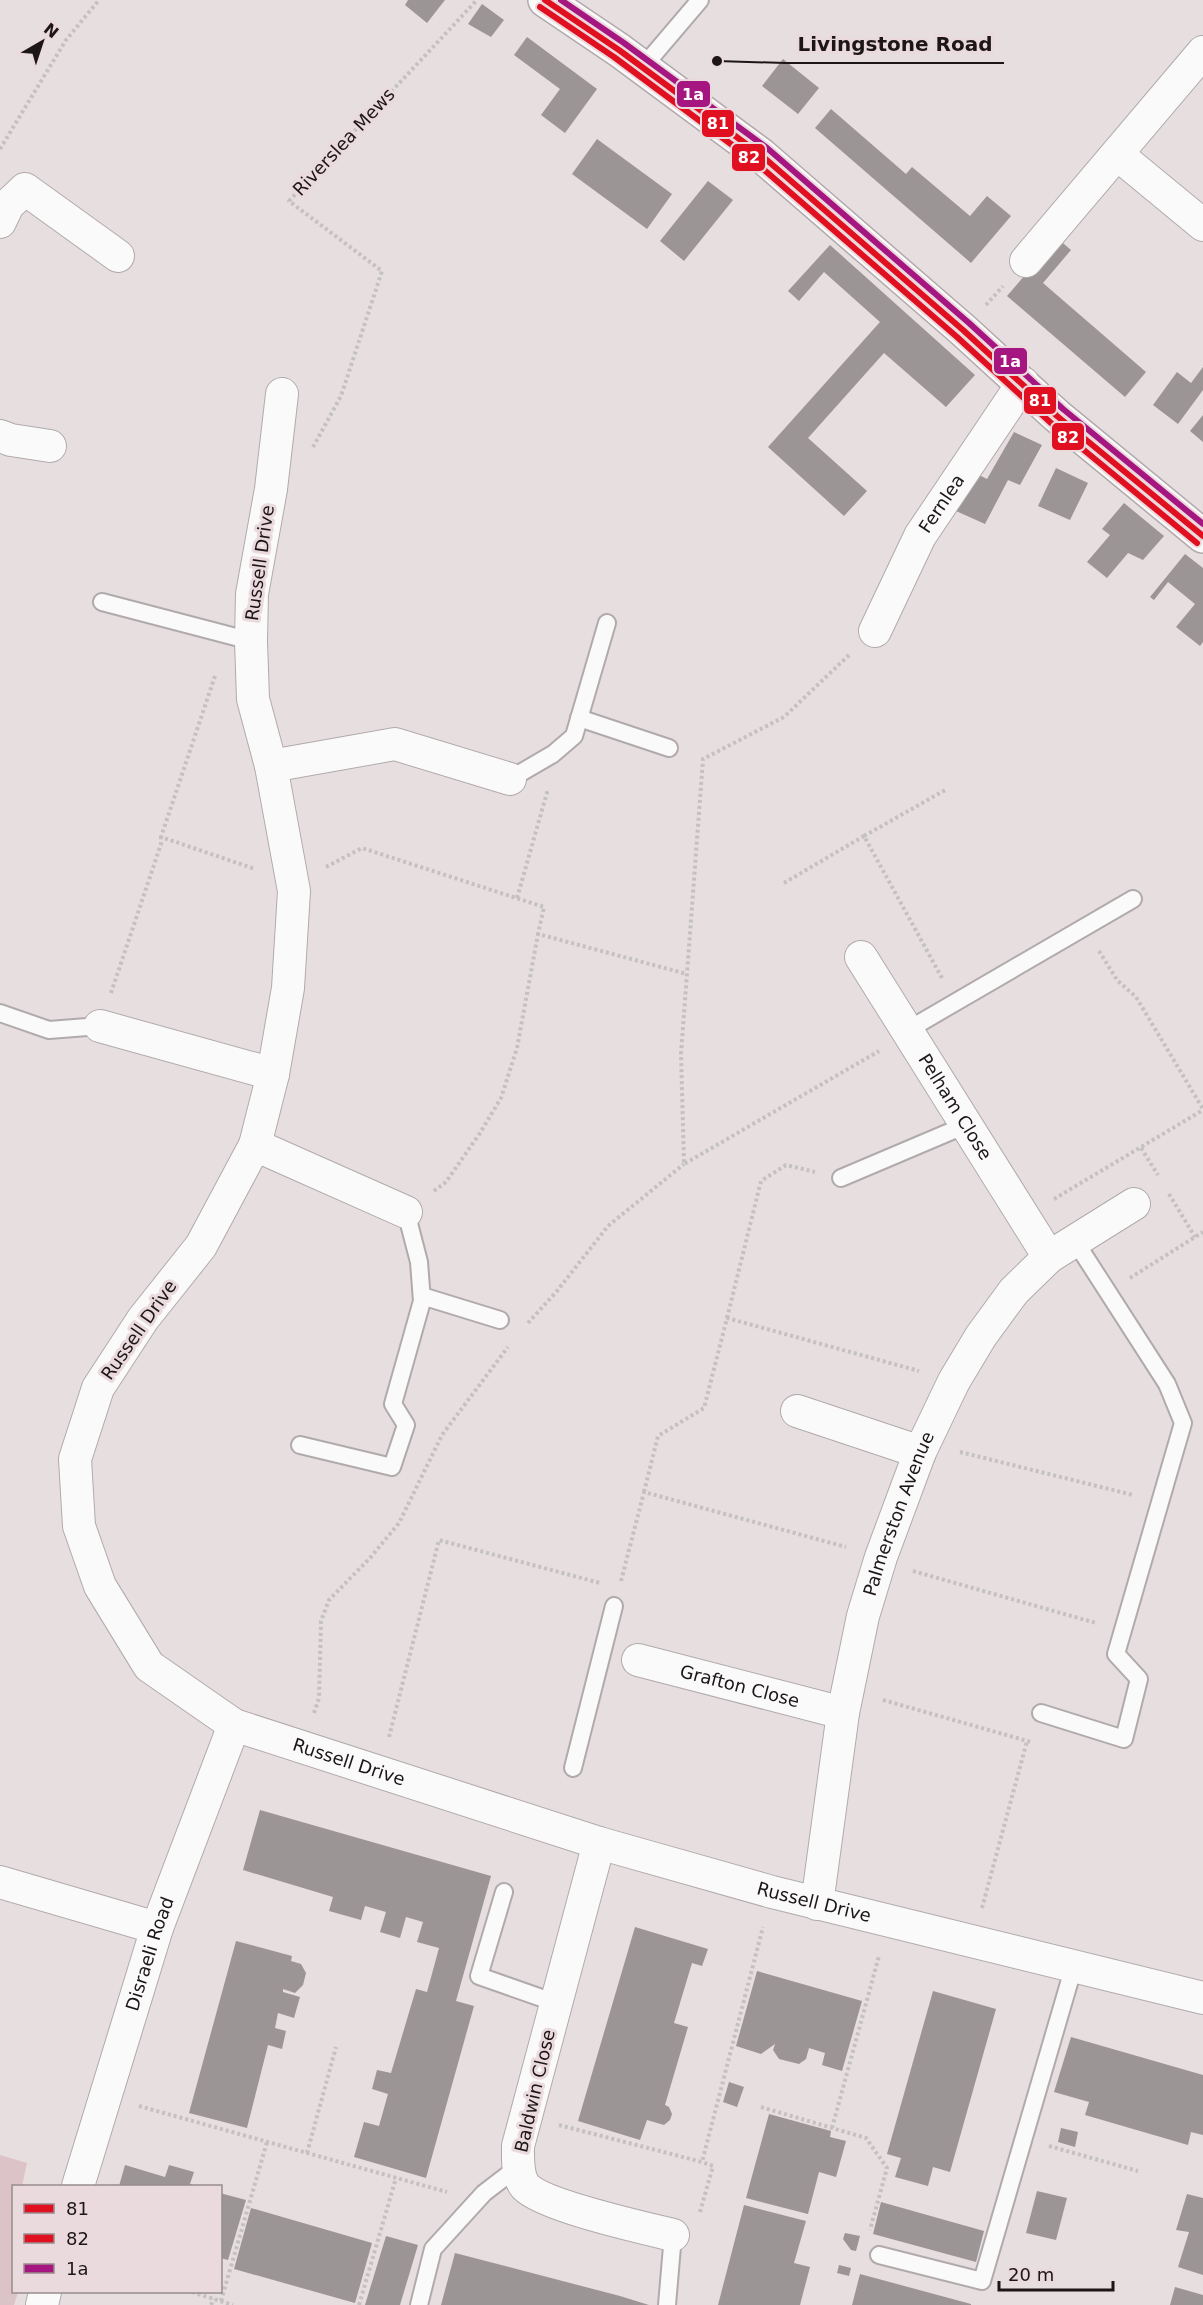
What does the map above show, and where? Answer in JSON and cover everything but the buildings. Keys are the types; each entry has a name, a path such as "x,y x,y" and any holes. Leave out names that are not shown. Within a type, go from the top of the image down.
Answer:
{"street":[{"path":"545,0 643,67 761,155 963,330 1057,416 1203,536"},
{"path":"1026,261 1203,52"},
{"path":"1117,154 1203,225"},
{"path":"0,222 8,205 25,189 118,256"},
{"name":"Fernlea","path":"874,631 920,536 1023,383"},
{"name":"Russell Drive","path":"282,394 271,489 252,594 239,638 271,766 292,883 288,988 273,1074 255,1145 201,1246 143,1319 98,1388 75,1459 79,1526 100,1586 149,1666 234,1725 598,1843 817,1904 1203,1998"},
{"path":"0,436 50,446"},
{"path":"271,766 395,744 510,780"},
{"name":"Pelham Close","path":"861,957 1024,1218 1062,1249"},
{"path":"99,1026 273,1074"},
{"path":"255,1145 406,1212"},
{"name":"Palmerston Avenue","path":"817,1904 845,1702 863,1616 880,1559 922,1447 954,1381 996,1312 1014,1291 1062,1249 1134,1204"},
{"path":"797,1411 922,1447"},
{"name":"Grafton Close","path":"621,1655 845,1702"},
{"name":"Disraeli Road","path":"79,2185 157,1928 234,1725"},
{"name":"Baldwin Close","path":"598,1843 518,2146 518,2167 525,2186 549,2202 673,2235"},
{"path":"0,1882 157,1928"}],"lane":[{"path":"643,67 700,0"},
{"path":"102,602 239,638"},
{"path":"510,780 560,748 574,736 607,623"},
{"path":"579,718 669,748"},
{"path":"907,1033 955,1002 1132,899"},
{"path":"0,1013 49,1030 99,1026"},
{"path":"842,1178 966,1125"},
{"path":"300,1445 392,1467 406,1425 393,1404 422,1296 419,1262 406,1212"},
{"path":"1041,1713 1124,1739 1139,1678 1116,1654 1183,1423 1167,1384 1108,1292 1062,1249"},
{"path":"422,1296 500,1320"},
{"path":"573,1768 621,1655 614,1606"},
{"path":"504,1892 479,1976 556,2003"},
{"path":"879,2255 982,2280 1074,1966"},
{"path":"419,2305 433,2249 484,2193 518,2167"},
{"path":"667,2305 673,2235"}],"path":[{"path":"0,149 66,40 99,0"},
{"name":"Riverslea Mews","path":"311,451 340,396 382,270 289,201 477,0"},
{"path":"963,330 1026,261"},
{"path":"684,1164 681,1054 703,759 784,717 874,631"},
{"path":"99,1026 161,844 161,837 239,638"},
{"path":"517,898 560,748"},
{"path":"784,883 947,789"},
{"path":"864,836 955,1002"},
{"path":"161,837 292,883 362,848 544,907 517,1048 501,1098 447,1182 406,1212"},
{"path":"1024,1218 1203,1109 1136,997 1117,980 1084,928"},
{"path":"538,933 687,974"},
{"path":"523,1329 557,1291 608,1226 684,1164 907,1033"},
{"path":"614,1606 658,1436 704,1408 761,1181 786,1165 842,1178"},
{"path":"1108,1292 1203,1233"},
{"path":"727,1318 954,1381"},
{"path":"304,1749 319,1698 321,1621 329,1600 370,1558 399,1523 442,1435 510,1345"},
{"path":"922,1447 1160,1502"},
{"path":"644,1492 1123,1630"},
{"path":"380,1773 440,1540 620,1588"},
{"path":"845,1702 1032,1742 1041,1713"},
{"path":"973,1942 1027,1741"},
{"path":"526,2116 702,2162 772,1892"},
{"path":"832,2128 889,1921"},
{"path":"307,2153 336,2047"},
{"path":"105,2096 476,2201"},
{"path":"761,2107 866,2138 887,2168 869,2231 870,2240 879,2255"},
{"path":"1023,2139 1138,2171"},
{"path":"221,2301 267,2142"},
{"path":"359,2305 396,2178"},
{"path":"196,2293 233,2305"},
{"path":"211,2305 214,2298"}],"shaded area":[{"path":"0,2155 27,2163 22,2185 12,2185 12,2293 18,2293 14,2305 0,2305"}],"transit line":[{"name":"81","path":"545,0 619,50 761,155 963,330 1057,416 1203,536"},
{"name":"1a","path":"561,0 624,43 767,148 969,323 1063,409 1203,524"},
{"name":"82","path":"540,7 614,57 755,162 957,337 1051,423 1197,543"}],"place":[{"name":"Livingstone Road","path":"717,61"}]}
